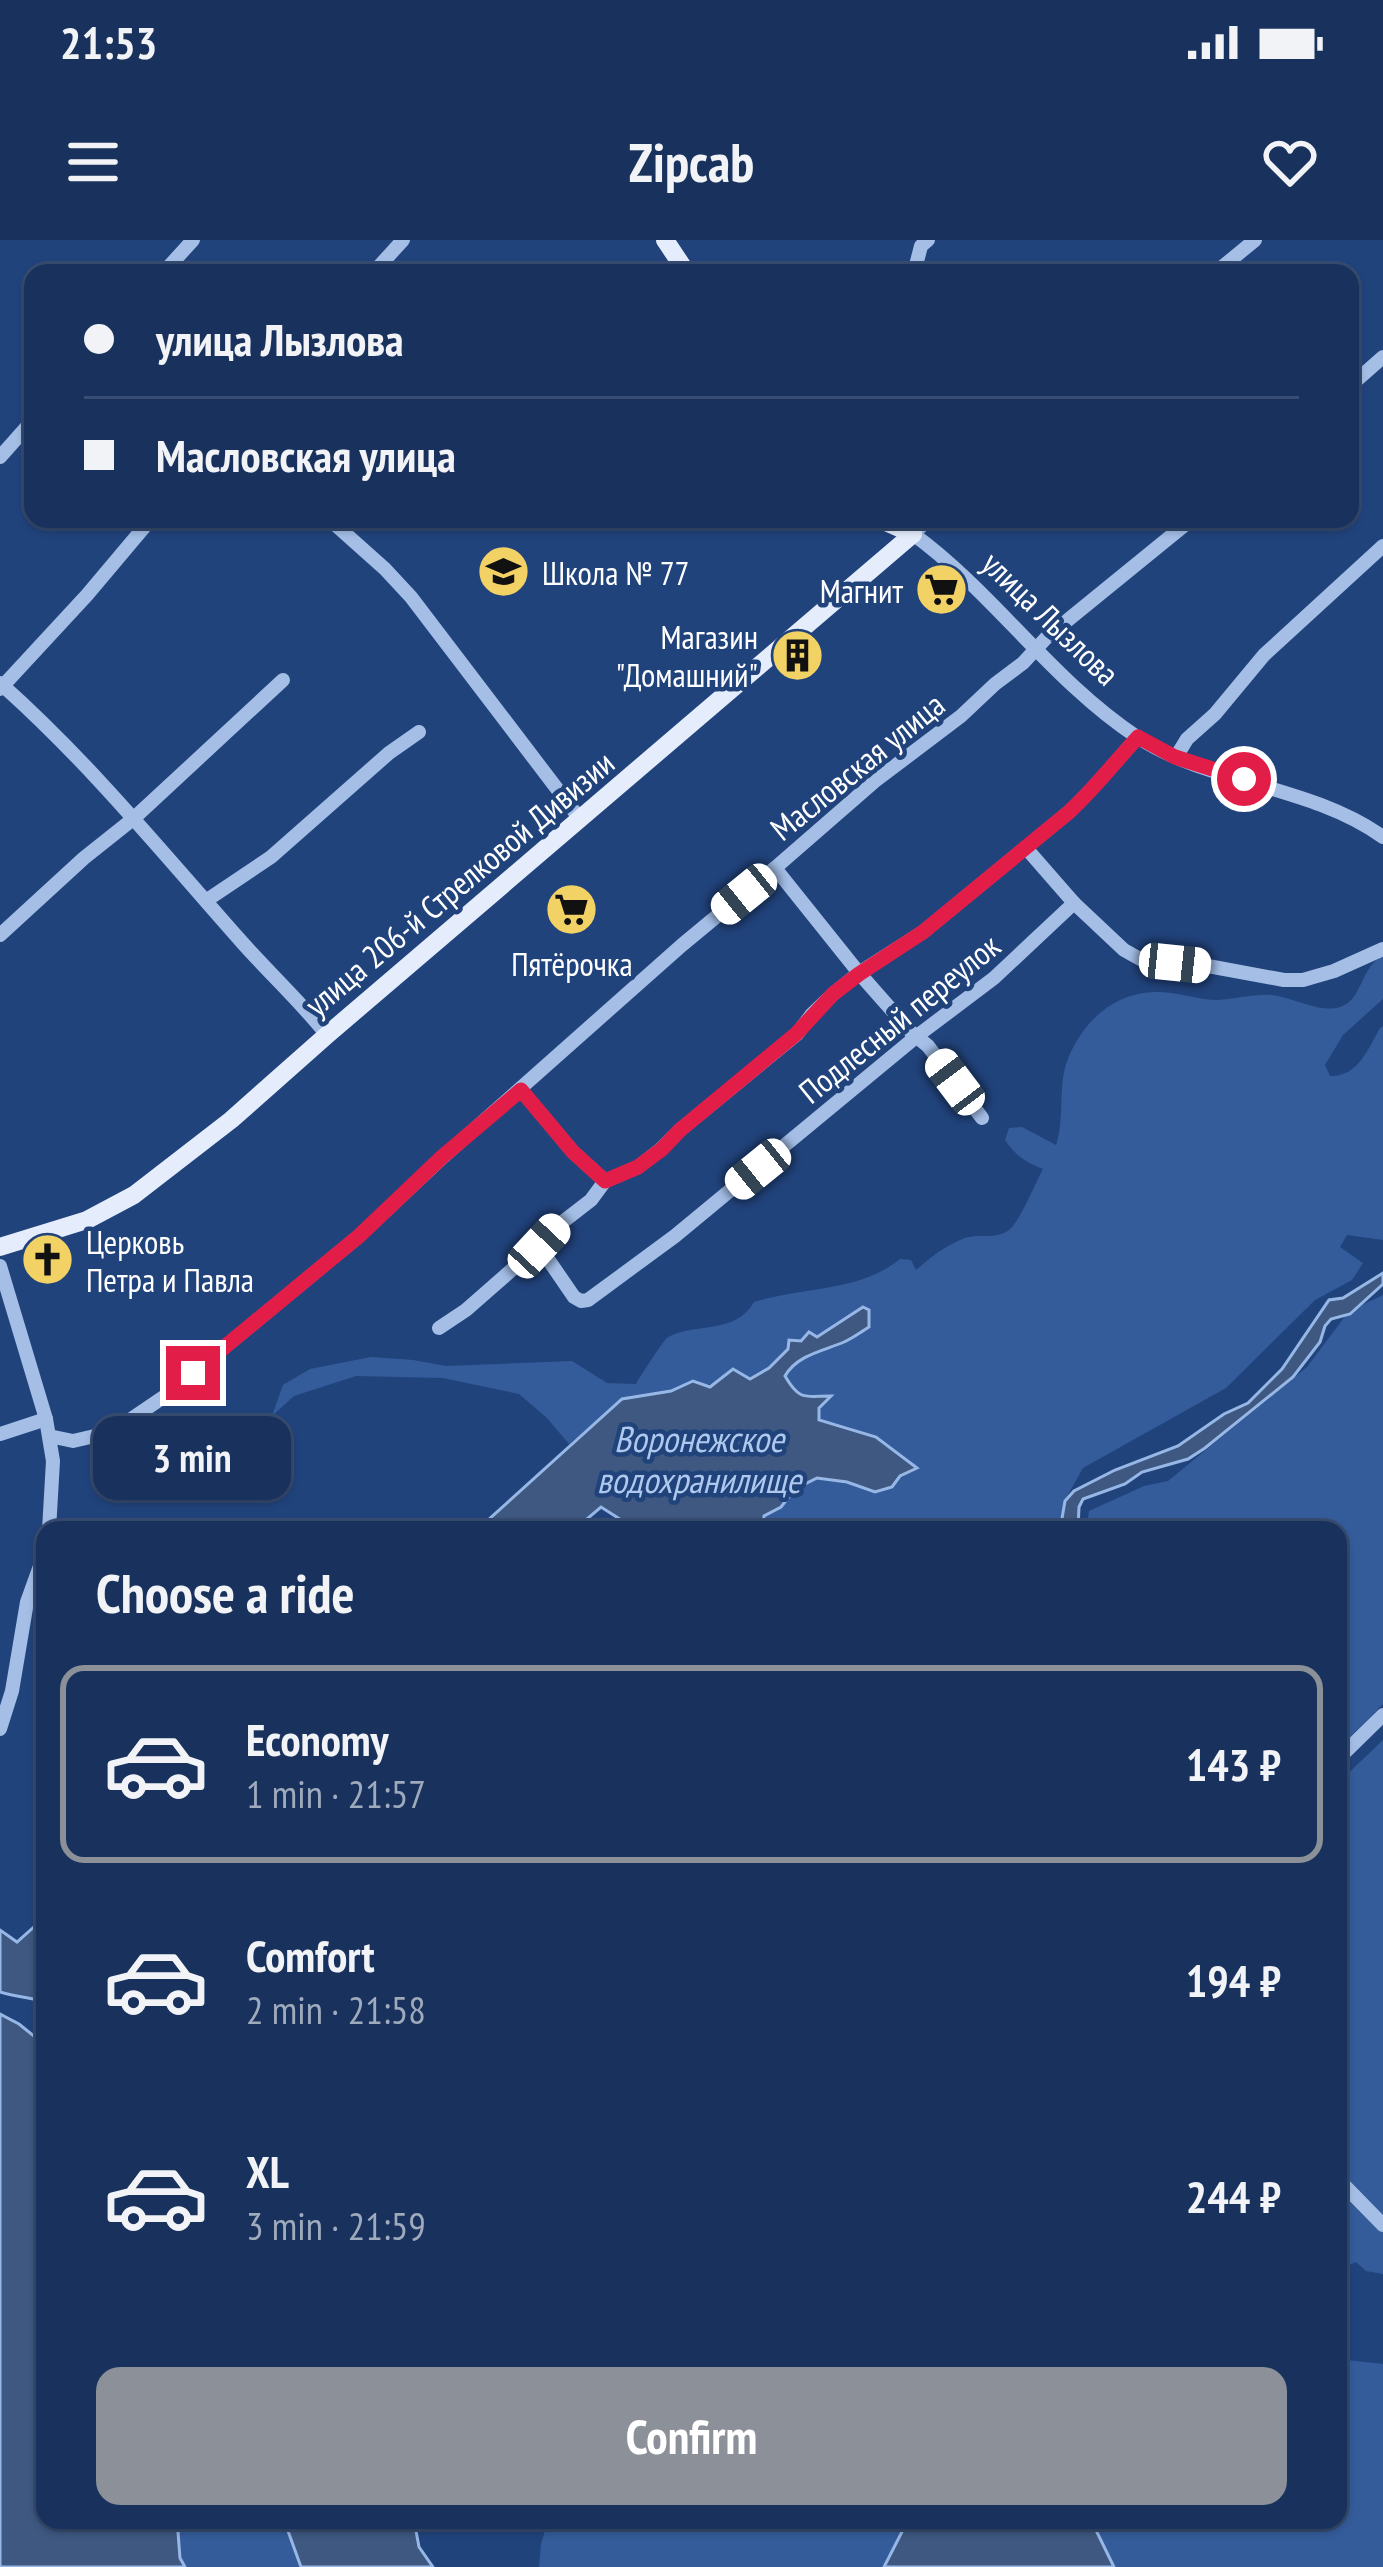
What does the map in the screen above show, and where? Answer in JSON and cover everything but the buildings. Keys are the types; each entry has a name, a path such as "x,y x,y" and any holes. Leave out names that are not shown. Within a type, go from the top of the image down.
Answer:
{"main road":[{"name":"улица Лызлова","path":"901,528 913,533"},
{"name":"улица 206-й Стрелковой Дивизии","path":"0,1247 87,1220 134,1195 232,1120 913,533"}],"street":[{"path":"171,264 194,240"},
{"path":"381,264 403,240"},
{"path":"1226,264 1255,240"},
{"path":"1359,378 1383,357"},
{"path":"0,458 24,430"},
{"path":"143,528 1,686 134,819 327,1035"},
{"path":"339,528 411,596 580,819"},
{"name":"улица 206-й Стрелковой Дивизии","path":"913,533 919,528"},
{"name":"Масловская улица","path":"49,1436 73,1441 112,1432 136,1418 359,1236 682,945 1181,528"},
{"name":"улица Лызлова","path":"913,533 944,556 1036,650 1138,737 1175,757 1330,808 1383,837"},
{"path":"1175,757 1264,655 1383,547"},
{"path":"0,935 283,680"},
{"path":"207,900 271,857 418,732"},
{"path":"439,1328 466,1310 591,1200 605,1181 638,1167 662,1149 859,974 923,932 1026,848 1091,792 1138,737"},
{"path":"1026,848 1074,903 1124,950 1142,960 1303,980 1383,950"},
{"path":"775,868 982,1118"},
{"name":"Подлесный переулок","path":"539,1246 574,1297 588,1300 675,1236 994,978 1074,903"},
{"path":"521,1090 573,1152 605,1181"},
{"path":"0,1266 5,1298 46,1419 53,1491 51,1521"},
{"path":"0,1434 46,1419"},
{"path":"0,1729 36,1577"},
{"path":"0,1705 12,1691"},
{"path":"1347,1750 1383,1715"},
{"path":"1347,2188 1383,2225"}],"shaded area":[{"path":"1383,956 1383,999 1343,1035 1325,1065 1330,1076 1348,1072 1383,1026 1383,1240 1347,1235 1340,1247 1363,1263 1352,1280 1315,1300 1226,1388 1083,1468 1066,1498 1064,1521 763,1521 795,1489 817,1478 863,1489 916,1468 871,1436 819,1420 819,1408 830,1395 803,1396 785,1376 791,1365 816,1352 854,1316 815,1336 809,1332 785,1356 742,1381 710,1385 693,1381 671,1391 622,1399 569,1444 519,1394 443,1378 356,1376 294,1396 272,1416 283,1385 310,1369 371,1357 446,1366 572,1361 607,1383 636,1384 668,1337 726,1324 754,1302 867,1278 900,1259 911,1260 916,1270 958,1241 1000,1234 1015,1224 1043,1169 1009,1146 1005,1140 1009,1128 1022,1127 1056,1145 1066,1065 1084,1030 1114,1003 1154,992 1218,1000 1275,995 1336,1008 1351,1000"},
{"path":"1383,1295 1383,1704 1347,1740 1347,1521 1087,1521 1089,1511 1144,1486 1168,1481 1307,1367 1349,1311"},
{"path":"1383,1740 1383,2274 1366,2271 1356,2262 1347,2266 1347,1774"},
{"path":"1347,2360 1383,2364 1383,2567 539,2567 545,2529 1347,2529"},
{"path":"303,2529 297,2551 301,2567 185,2567 178,2532"}],"water":[{"path":"1383,1273 1383,1284 1350,1314 1331,1319 1293,1377 1205,1448 1083,1499 1078,1521 1062,1521 1065,1501 1074,1491 1178,1446 1248,1403 1282,1369 1329,1300 1343,1298"},
{"name":"Воронежское водохранилище","path":"863,1307 869,1310 869,1327 803,1358 785,1376 800,1394 831,1396 819,1408 819,1420 876,1437 917,1468 900,1476 892,1487 875,1492 817,1478 795,1489 764,1521 623,1521 601,1507 585,1521 487,1521 622,1399 671,1391 693,1381 710,1387 733,1369 750,1379 788,1349 789,1340 801,1341 809,1332 817,1337"},
{"path":"36,1925 36,2000 0,1992 0,1930 17,1942"},
{"path":"0,2014 36,2038 36,2529 181,2529 180,2558 185,2567 0,2567"},
{"path":"416,2529 419,2547 433,2567 301,2567 288,2531"},
{"path":"903,2529 1095,2529 1114,2567 884,2567"}],"place":[{"name":"Школа № 77","path":"503,572"},
{"name":"Магнит","path":"942,590"},
{"name":"Магазин \"Домашний\"","path":"797,655"},
{"name":"Пятёрочка","path":"572,909"},
{"name":"Церковь Петра и Павла","path":"47,1260"}],"route":[{"path":"193,1373 359,1236 521,1090 573,1152 605,1181 638,1167 774,1054 833,994 923,932 1069,812 1138,737 1175,757 1244,779"}]}
